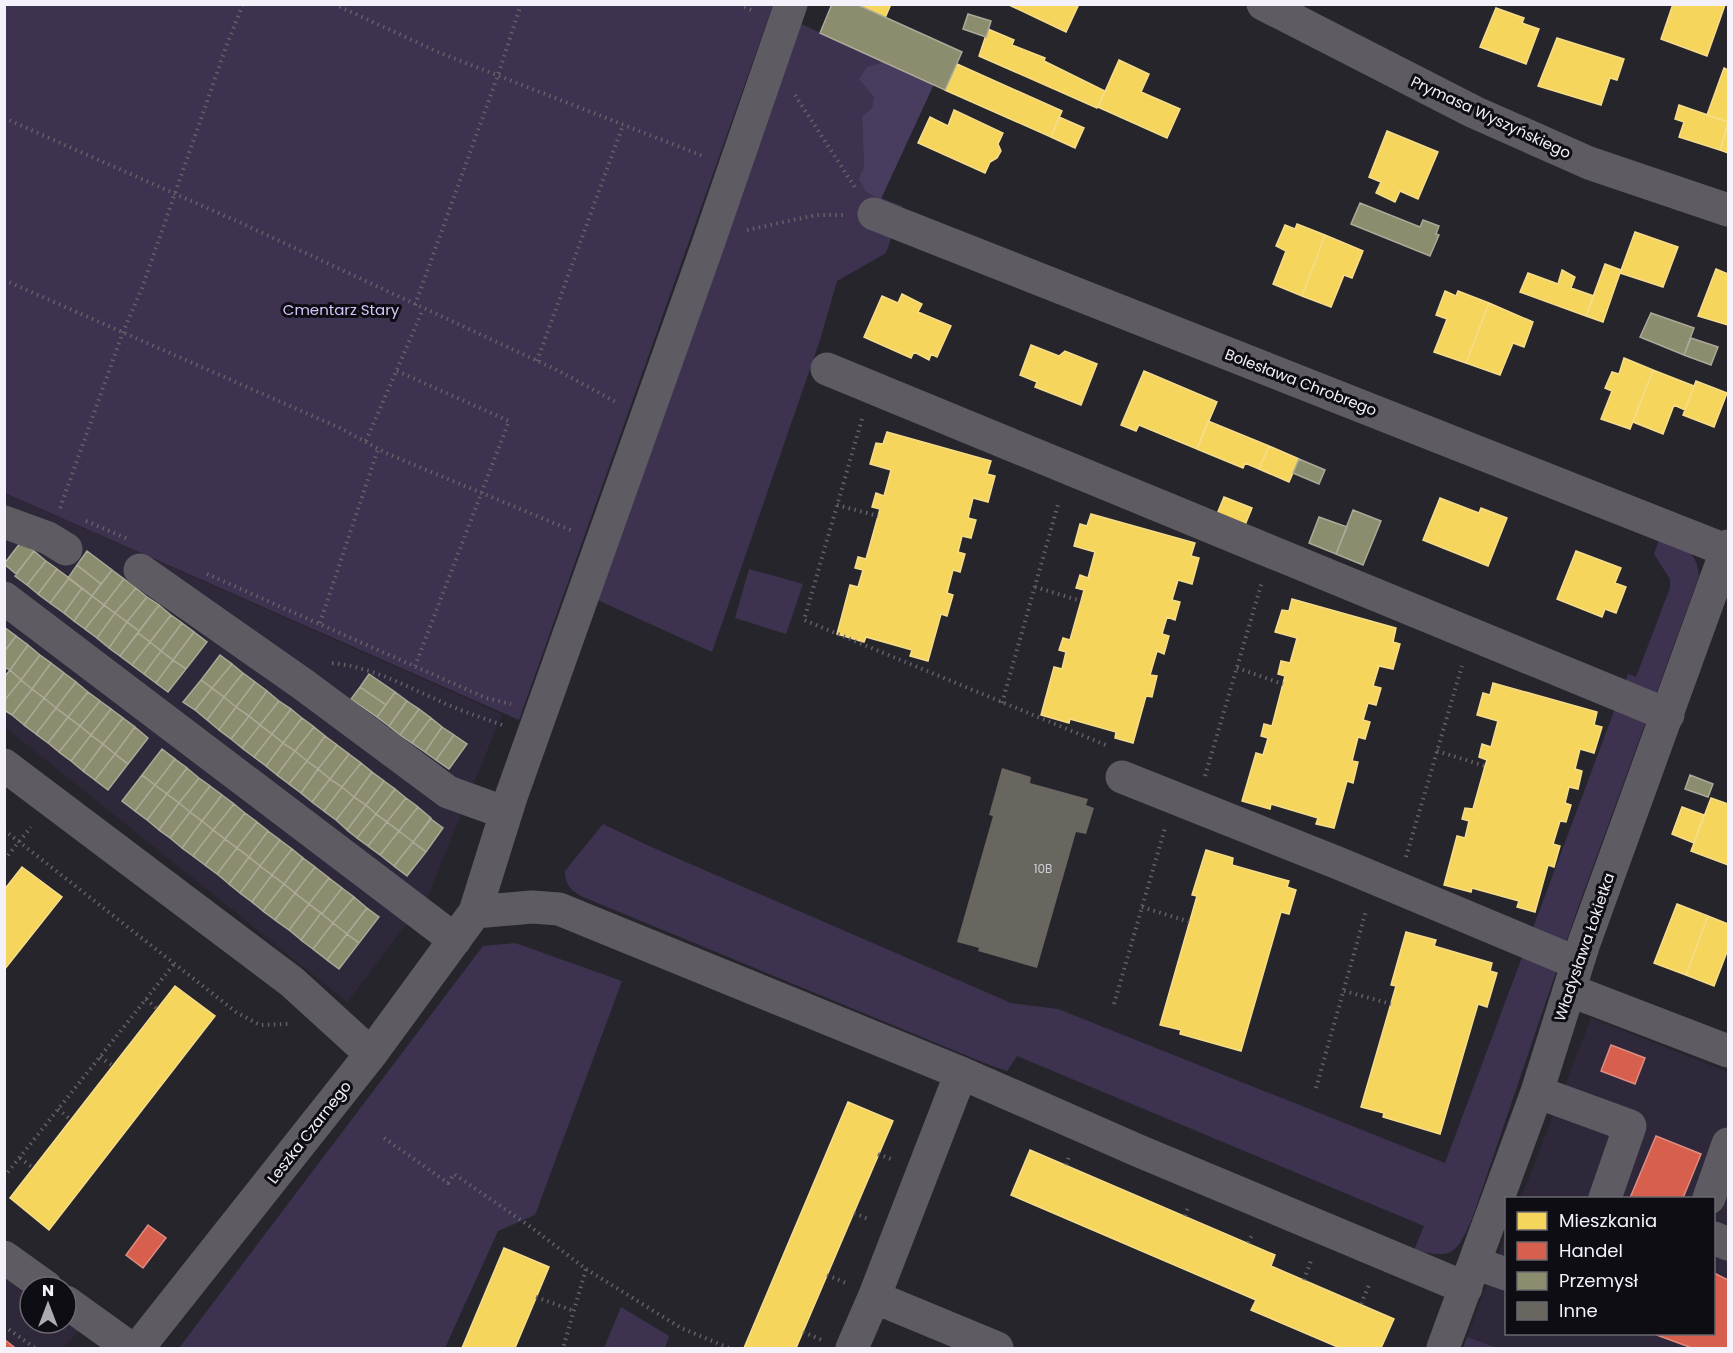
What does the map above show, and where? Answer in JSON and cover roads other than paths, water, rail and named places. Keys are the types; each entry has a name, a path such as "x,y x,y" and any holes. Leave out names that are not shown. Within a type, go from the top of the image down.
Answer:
{"street":[{"path":"791,4 506,813 476,912 532,907 559,909 961,1073 1139,1151 1470,1275 1505,1274"},
{"name":"Prymasa Wyszyńskiego","path":"1263,4 1474,112 1568,154 1728,210"},
{"name":"Bolesława Chrobrego","path":"874,214 1728,549"},
{"path":"827,369 1668,715"},
{"path":"4,522 48,538 66,549"},
{"name":"Władysława Łokietka","path":"1443,1348 1537,1092 1573,977 1728,549"},
{"path":"137,556 304,685 448,792 506,813"},
{"path":"4,598 455,940"},
{"path":"4,765 292,982 371,1054"},
{"path":"1122,777 1338,863 1728,1052"},
{"name":"Leszka Czarnego","path":"138,1348 371,1054 476,912"},
{"path":"852,1348 961,1073"},
{"path":"1537,1092 1629,1126 1605,1197"},
{"path":"1709,1197 1728,1144"},
{"path":"4,1257 29,1275"},
{"path":"874,1297 997,1348"},
{"path":"78,1311 130,1348"}],"park label":[{"name":"Cmentarz Stary","path":"341,309"}]}
